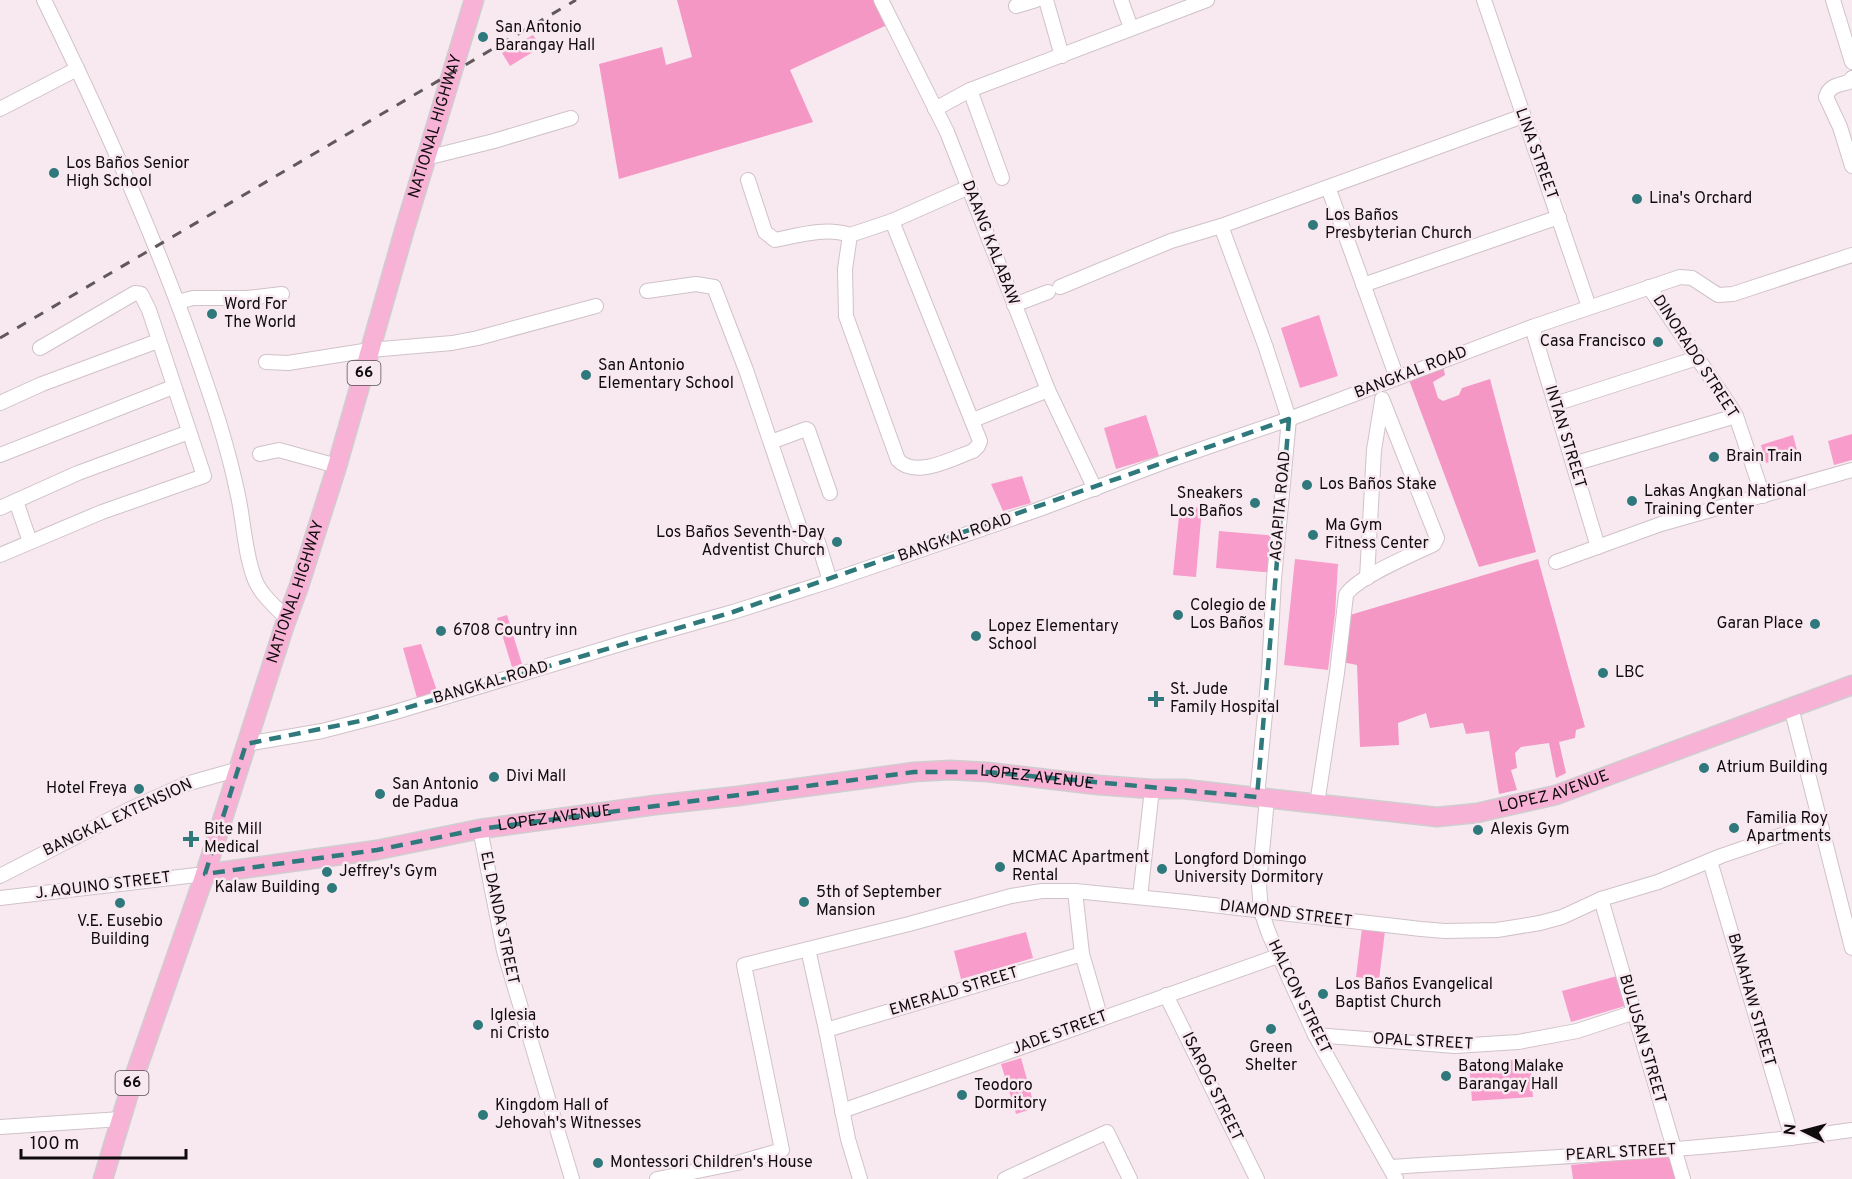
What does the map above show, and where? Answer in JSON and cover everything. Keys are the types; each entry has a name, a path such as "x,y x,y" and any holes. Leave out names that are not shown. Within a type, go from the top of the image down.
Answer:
{"main road":[{"name":"NATIONAL HIGHWAY","path":"103,1179 145,1044 205,874 337,466 474,0"},
{"name":"LOPEZ AVENUE","path":"205,874 377,850 480,829 914,772 950,770 1152,789 1184,789 1437,817 1477,813 1556,795 1852,685"}],"street":[{"path":"44,0 156,246 178,302 226,449 255,581 260,590 287,619"},
{"name":"DAANG KALABAW","path":"881,0 947,132 1048,390 1095,489"},
{"path":"1016,6 1036,0"},
{"path":"1046,0 1062,56"},
{"path":"1121,0 1131,28"},
{"path":"935,109 970,90 1062,56 1189,3 1207,0"},
{"name":"LINA STREET","path":"1484,0 1589,308"},
{"path":"1833,0 1852,62"},
{"path":"0,109 77,69"},
{"path":"1852,78 1850,82 1831,87 1826,97 1840,127 1852,166"},
{"path":"970,90 1002,178"},
{"path":"1014,305 1171,241 1221,226 1523,116"},
{"path":"426,158 571,118"},
{"path":"748,180 765,232 775,240 821,232 837,231 850,235 892,221 969,187"},
{"path":"1328,187 1397,378"},
{"path":"1363,285 1559,217"},
{"path":"850,235 845,269 846,316 898,460 909,467 924,468 973,451 980,441 892,221"},
{"name":"AGAPITA ROAD","path":"1221,226 1265,345 1288,419 1276,561 1262,798"},
{"path":"1649,287 1680,277 1692,278 1718,295 1734,294 1852,255"},
{"path":"647,291 696,284 714,287 746,370 798,523 801,530 818,542 830,581"},
{"name":"BANGKAL ROAD","path":"246,744 322,731 383,715 733,612 830,581 1288,419 1381,392 1397,378 1532,327 1649,287"},
{"name":"DINORADO STREET","path":"1649,287 1736,416 1763,496"},
{"path":"0,555 102,512 204,476 149,310 141,294 135,293 40,348"},
{"path":"178,302 193,298 247,298 282,294"},
{"path":"266,362 288,363 370,350 441,344 478,338 596,306"},
{"name":"INTAN STREET","path":"1532,327 1598,547"},
{"path":"0,403 42,384 158,341"},
{"path":"1555,404 1697,358"},
{"path":"0,455 173,387"},
{"path":"973,420 1048,390"},
{"path":"1367,578 1374,450 1381,392"},
{"path":"1317,804 1337,673 1346,595 1349,590 1367,578 1434,544 1437,538 1381,392"},
{"path":"1573,464 1736,416"},
{"path":"771,442 808,430 830,493"},
{"path":"0,508 78,473 189,432"},
{"path":"260,454 279,450 337,466"},
{"path":"1556,562 1661,524 1852,470"},
{"path":"16,501 30,542"},
{"path":"1791,707 1852,948"},
{"name":"BANGKAL EXTENSION","path":"0,876 128,810 186,784 239,769"},
{"path":"1140,897 1152,789"},
{"name":"HALCON STREET","path":"1262,798 1259,885 1261,911 1278,956 1315,1035 1393,1173"},
{"name":"DIAMOND STREET","path":"657,1179 736,1163 782,1150 744,965 1011,896 1042,891 1075,891 1140,897 1421,929 1497,930 1562,917 1601,899 1658,882 1820,822"},
{"name":"EL DANDA STREET","path":"480,829 506,959 572,1179"},
{"name":"BANAHAW STREET","path":"1710,861 1792,1138"},
{"name":"J. AQUINO STREET","path":"0,898 205,874"},
{"path":"1075,891 1082,954 1101,1019"},
{"name":"BULUSAN STREET","path":"1601,899 1683,1179"},
{"path":"808,949 842,1111 860,1179"},
{"name":"EMERALD STREET","path":"826,1030 1082,954"},
{"name":"JADE STREET","path":"842,1111 1278,956"},
{"name":"ISAROG STREET","path":"1167,995 1257,1179"},
{"name":"OPAL STREET","path":"1315,1035 1455,1046 1507,1043 1577,1030 1635,1012"},
{"path":"0,1127 121,1119"},
{"name":"PEARL STREET","path":"1393,1173 1674,1150 1852,1130"},
{"path":"1005,1179 1107,1132 1130,1179"}],"highlighted area":[{"path":"1289,419 1257,797 987,772 914,772 480,829 377,850 205,874 246,744 365,720 733,612"}],"shaded area":[{"path":"677,0 876,0 887,25 790,70 813,122 619,179 599,64 662,47 666,65 692,57"},
{"path":"533,35 541,47 510,66 502,53"},
{"path":"1319,315 1338,376 1300,388 1281,328"},
{"path":"1443,366 1445,375 1433,382 1438,398 1443,401 1459,395 1462,388 1490,379 1536,552 1479,567 1409,380"},
{"path":"1146,415 1159,456 1116,469 1104,428"},
{"path":"1852,434 1852,460 1834,465 1828,441"},
{"path":"1793,435 1798,454 1766,463 1761,445"},
{"path":"1022,476 1031,503 1003,511 991,484"},
{"path":"1180,506 1202,508 1196,577 1173,575"},
{"path":"1219,531 1278,536 1274,573 1216,568"},
{"path":"1295,559 1338,564 1328,670 1284,665"},
{"path":"1538,559 1585,727 1576,730 1575,738 1559,742 1566,773 1556,778 1549,743 1521,747 1515,753 1517,768 1511,770 1517,790 1499,794 1489,731 1466,734 1463,723 1430,728 1426,713 1398,723 1399,745 1360,747 1357,665 1342,662 1350,615"},
{"path":"507,615 522,664 512,667 497,618"},
{"path":"421,644 437,691 417,698 403,648"},
{"path":"1362,928 1385,931 1379,980 1356,977"},
{"path":"1026,932 1033,958 961,979 954,951"},
{"path":"1617,976 1625,1006 1571,1022 1562,991"},
{"path":"1021,1058 1035,1108 1016,1114 1001,1064"},
{"path":"1530,1059 1533,1097 1472,1101 1469,1063"},
{"path":"1672,1155 1678,1179 1573,1179 1571,1165"}],"railway":[{"path":"0,338 576,0"}],"place":[{"name":"San Antonio Barangay Hall","path":"483,37"},
{"name":"Los Baños Senior High School","path":"54,173"},
{"name":"Lina's Orchard","path":"1637,199"},
{"name":"Los Baños Presbyterian Church","path":"1313,225"},
{"name":"Word For The World","path":"212,314"},
{"name":"Casa Francisco","path":"1658,342"},
{"name":"San Antonio Elementary School","path":"586,375"},
{"name":"Brain Train","path":"1714,457"},
{"name":"Los Baños Stake","path":"1307,485"},
{"name":"Lakas Angkan National Training Center","path":"1632,501"},
{"name":"Sneakers Los Baños","path":"1255,503"},
{"name":"Ma Gym Fitness Center","path":"1313,535"},
{"name":"Los Baños Seventh-Day Adventist Church","path":"837,542"},
{"name":"Colegio de Los Baños","path":"1178,615"},
{"name":"Garan Place","path":"1815,624"},
{"name":"6708 Country inn","path":"441,631"},
{"name":"Lopez Elementary School","path":"976,636"},
{"name":"LBC","path":"1603,673"},
{"name":"St. Jude Family Hospital","path":"1156,699"},
{"name":"Atrium Building","path":"1704,768"},
{"name":"Divi Mall","path":"494,777"},
{"name":"Hotel Freya","path":"139,789"},
{"name":"San Antonio de Padua","path":"380,794"},
{"name":"Familia Roy Apartments","path":"1734,828"},
{"name":"Alexis Gym","path":"1478,830"},
{"name":"Bite Mill Medical","path":"191,839"},
{"name":"MCMAC Apartment Rental","path":"1000,867"},
{"name":"Longford Domingo University Dormitory","path":"1162,869"},
{"name":"Jeffrey's Gym","path":"327,872"},
{"name":"Kalaw Building","path":"332,888"},
{"name":"5th of September Mansion","path":"804,902"},
{"name":"V.E. Eusebio Building","path":"120,903"},
{"name":"Los Baños Evangelical Baptist Church","path":"1323,994"},
{"name":"Iglesia ni Cristo","path":"478,1025"},
{"name":"Green Shelter","path":"1271,1029"},
{"name":"Batong Malake Barangay Hall","path":"1446,1076"},
{"name":"Teodoro Dormitory","path":"962,1095"},
{"name":"Kingdom Hall of Jehovah's Witnesses","path":"483,1115"},
{"name":"Montessori Children's House","path":"598,1163"}]}
